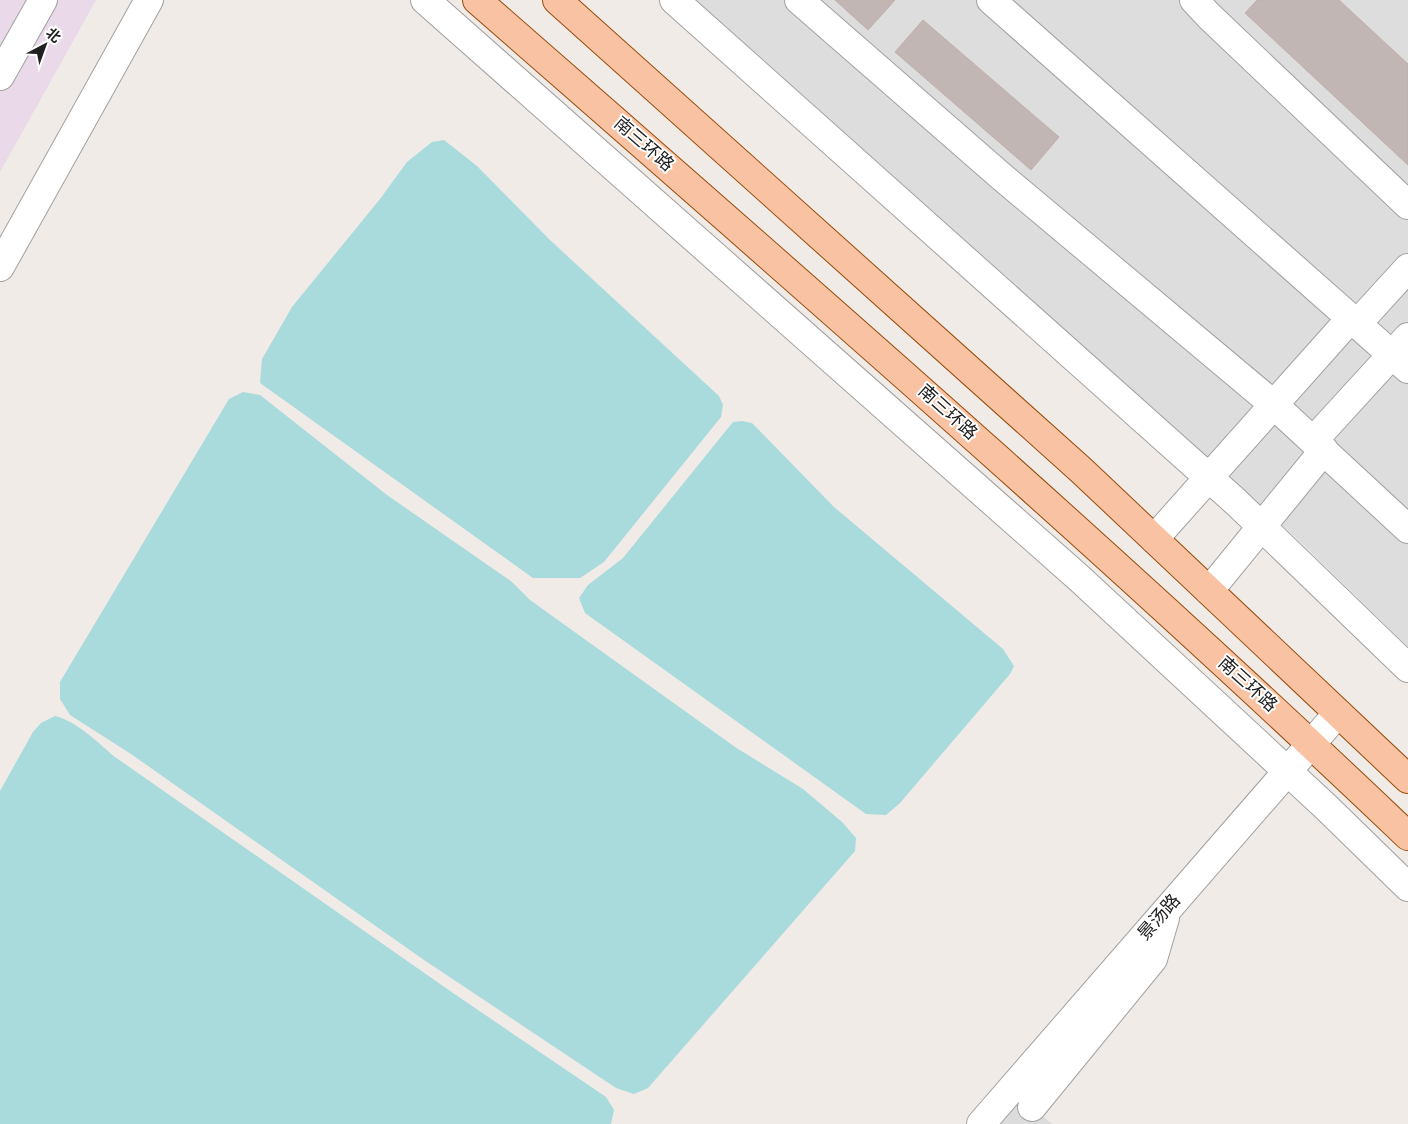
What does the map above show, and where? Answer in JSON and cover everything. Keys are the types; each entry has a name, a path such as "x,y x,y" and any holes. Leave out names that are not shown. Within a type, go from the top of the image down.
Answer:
{"main road":[{"name":"南三环路","path":"477,0 885,357 1311,743 1408,836"},
{"path":"557,0 1081,470 1408,778"}],"street":[{"path":"4,58 43,0"},
{"path":"0,267 149,0"},
{"path":"424,0 1079,578 1287,771 1408,887"},
{"path":"674,0 1208,478 1408,668"},
{"path":"800,0 1002,177 1273,404 1408,529"},
{"path":"991,0 1354,321 1403,354 1319,446 1261,527 1209,590"},
{"path":"1194,0 1208,16 1408,205"},
{"path":"1154,539 1273,404 1408,268"},
{"name":"景汤路","path":"981,1124 1338,713"},
{"path":"1032,1107 1153,959 1167,910"}],"shaded area":[{"path":"0,0 96,0 0,172"},
{"path":"679,0 1408,0 1408,647 1290,532 1182,450"},
{"path":"1019,1095 1052,1124 994,1124"}],"water":[{"path":"444,140 477,166 550,240 719,396 723,405 721,417 604,562 580,578 533,578 260,383 262,359 292,307 380,199 407,162 432,142"},
{"path":"243,392 260,395 387,495 512,582 530,600 735,747 803,789 842,822 856,838 855,851 648,1088 634,1094 616,1088 424,960 131,754 70,715 60,699 60,682 229,399"},
{"path":"733,422 752,423 834,507 1003,649 1014,666 1010,674 900,803 886,815 866,814 585,613 579,598 588,585 623,558"},
{"path":"55,716 72,723 115,757 453,993 606,1097 614,1110 611,1124 0,1124 0,791 33,732 41,723"}],"building":[{"path":"835,0 895,0 868,30"},
{"path":"1257,0 1339,0 1408,64 1408,165 1245,13"},
{"path":"923,20 1059,137 1031,170 895,52"}]}
